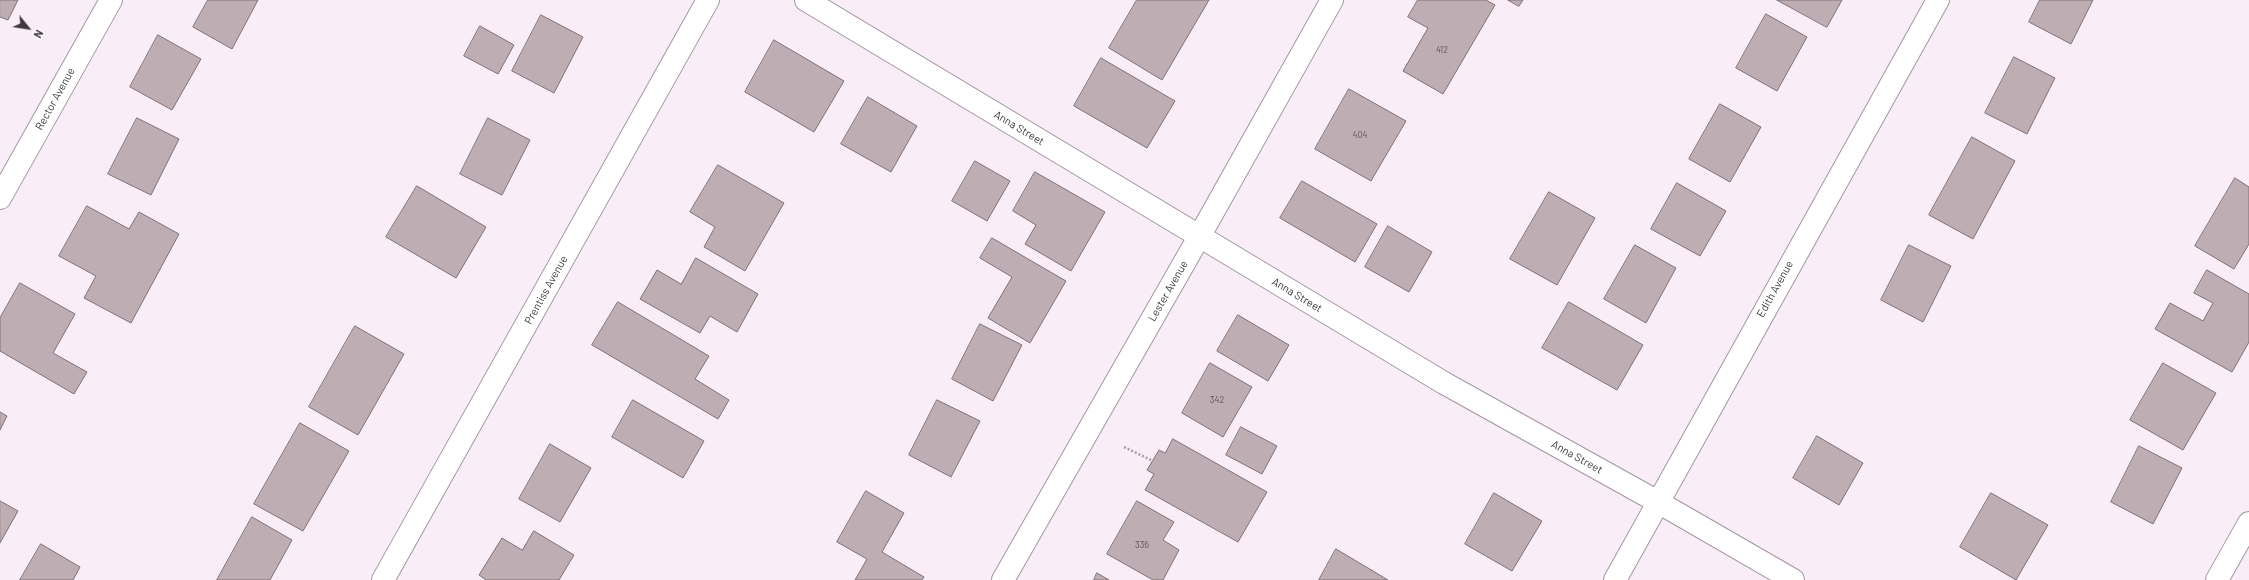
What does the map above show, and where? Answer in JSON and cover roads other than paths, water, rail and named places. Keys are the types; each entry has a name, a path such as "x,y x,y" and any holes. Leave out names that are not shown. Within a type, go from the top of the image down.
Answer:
{"street":[{"name":"Rector Avenue","path":"0,198 111,0"},
{"name":"Prentiss Avenue","path":"383,580 708,0"},
{"name":"Anna Street","path":"806,0 1444,383 1658,502 1793,580"},
{"name":"Lester Avenue","path":"1003,580 1199,237 1332,0"},
{"name":"Edith Avenue","path":"1614,580 1938,0"},
{"path":"2217,580 2249,523"}]}
